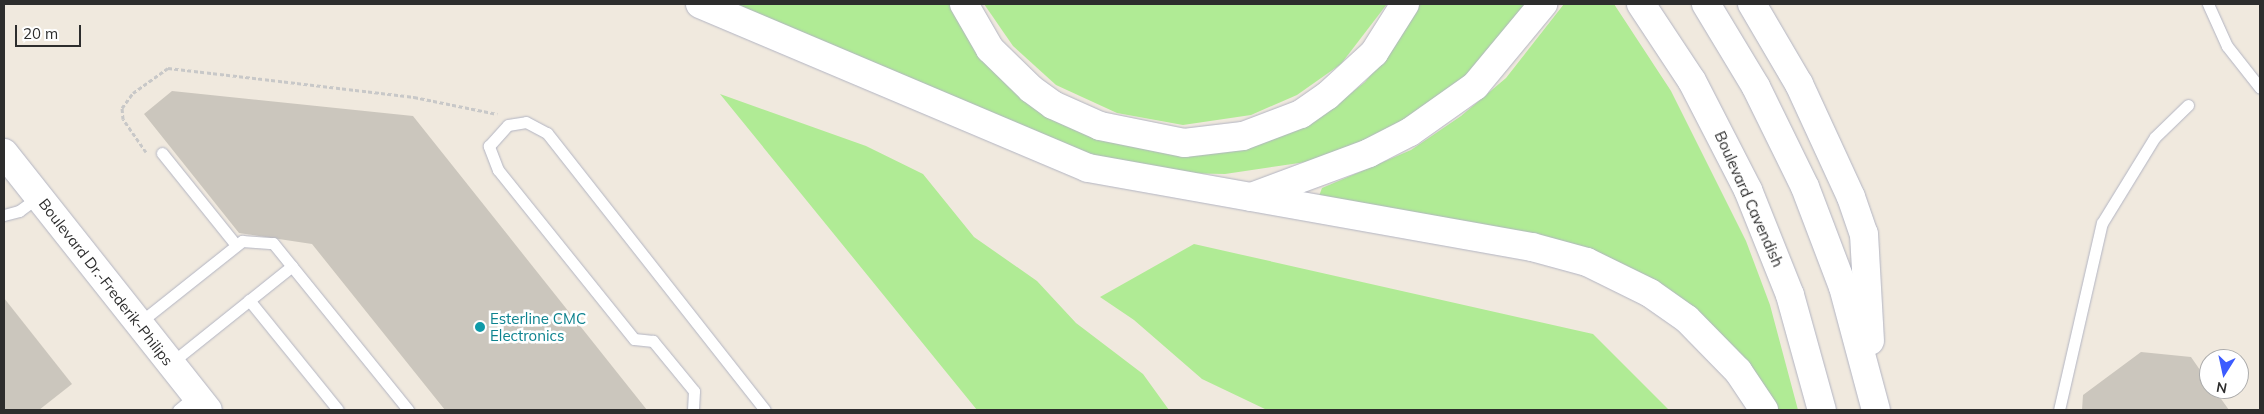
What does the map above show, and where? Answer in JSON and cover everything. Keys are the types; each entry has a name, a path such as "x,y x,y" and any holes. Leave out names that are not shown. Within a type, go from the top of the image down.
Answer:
{"main road":[{"path":"700,4 1088,168 1532,247 1587,262 1650,293 1687,319 1738,371 1764,410"},
{"path":"964,4 990,49 1031,89 1053,104 1100,126 1184,143 1243,136 1300,114 1340,86 1374,53 1405,4"},
{"path":"1249,197 1370,153 1410,132 1475,86 1543,4"},
{"name":"Boulevard Cavendish","path":"1641,4 1692,81 1748,190 1790,295 1822,410"},
{"path":"1706,4 1756,87 1805,187 1843,287 1875,404"},
{"path":"1752,4 1819,122 1864,234 1875,404"},
{"name":"Boulevard Dr.-Frederik-Philips","path":"4,153 170,363 194,405"}],"lane":[{"path":"2208,4 2226,46 2260,88"},
{"path":"2059,410 2102,222 2155,137 2188,105"},
{"path":"693,410 694,391 653,341 634,339 498,170 489,146 508,125 526,122 546,134 764,410"},
{"path":"162,153 236,245"},
{"path":"4,215 19,211 38,197"},
{"path":"139,323 242,241 273,243 408,410"},
{"path":"170,363 292,266"},
{"path":"249,300 338,410"}],"path":[{"path":"133,93 168,68 414,97 469,106 501,116"}],"green space":[{"path":"730,4 952,4 1101,138 1182,154 1257,144 1294,131 1331,109 1365,82 1392,49 1419,4 1529,4 1462,80 1427,107 1373,138 1306,162 1225,174 1176,173 1094,157"},
{"path":"984,4 1387,4 1341,64 1297,95 1251,115 1183,125 1117,113 1056,85 1013,46"},
{"path":"1564,4 1614,4 1671,91 1746,241 1770,305 1798,410 1777,410 1712,325 1670,291 1622,264 1593,252 1319,196 1322,188 1411,150 1461,116 1506,78"},
{"path":"720,94 866,146 923,174 974,237 1037,281 1076,323 1143,374 1169,410 977,410"},
{"path":"1194,244 1593,334 1669,410 1267,410 1202,379 1134,320 1100,297"}],"building":[{"name":"Esterline CMC Electronics","path":"172,91 413,116 647,410 445,410 312,244 239,233 144,114"},
{"path":"4,298 72,384 39,410 4,410"},
{"path":"2141,352 2191,357 2199,369 2199,399 2221,399 2229,410 2082,410 2083,395"}],"place":[{"name":"Esterline CMC Electronics","path":"480,327"}]}
